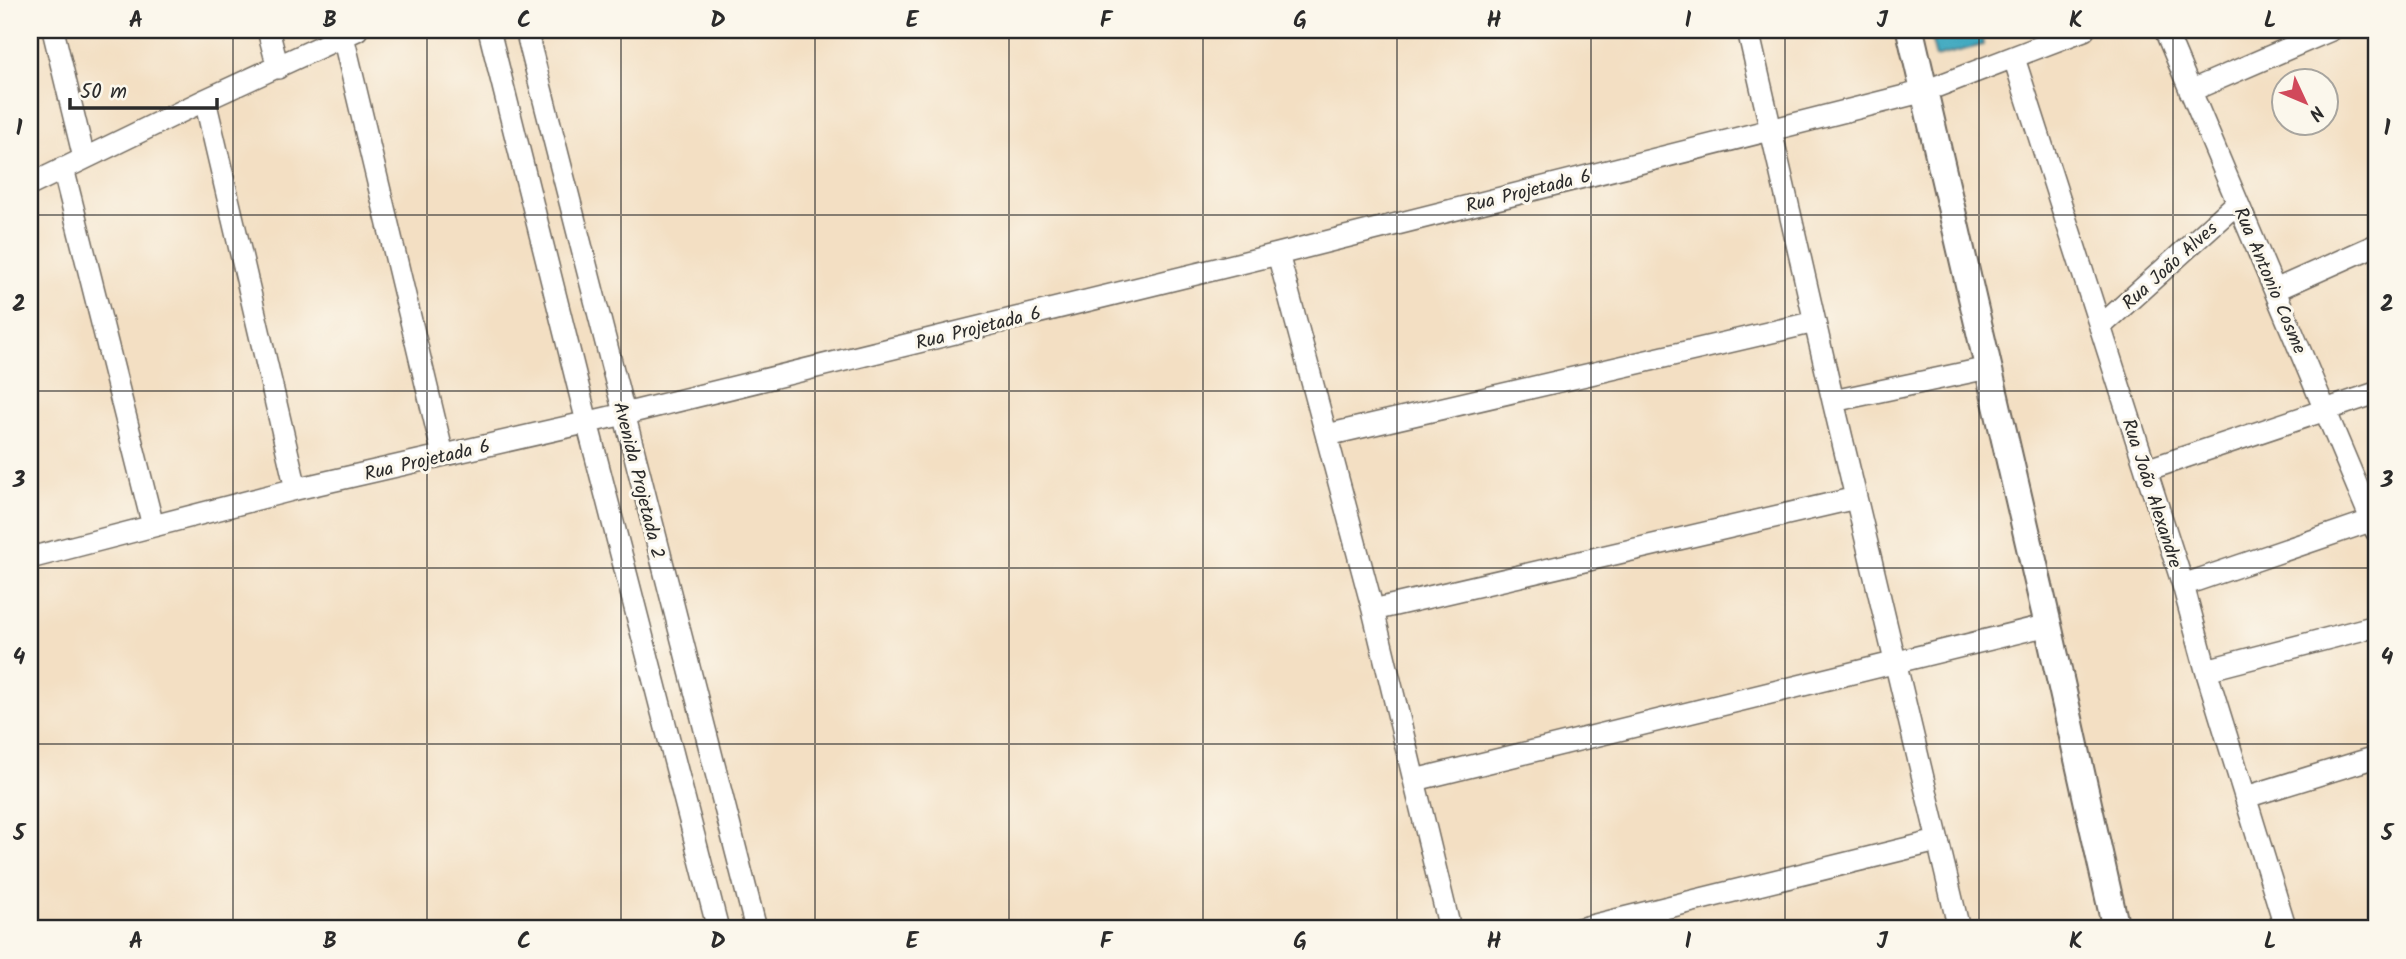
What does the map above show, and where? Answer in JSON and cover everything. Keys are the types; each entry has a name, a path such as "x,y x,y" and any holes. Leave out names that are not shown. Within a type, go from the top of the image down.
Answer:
{"street":[{"path":"52,30 83,158"},
{"path":"268,30 278,68"},
{"name":"Avenida Projetada 2","path":"489,30 586,422 719,929"},
{"name":"Avenida Projetada 2","path":"526,30 756,929"},
{"path":"1748,30 1894,662 1959,929"},
{"path":"1910,30 2116,929"},
{"name":"Rua Projetada 6","path":"30,558 296,489 624,414 1278,254 1925,91 2084,30"},
{"name":"Rua Antonio Cosme","path":"2165,30 2375,524"},
{"path":"2190,91 2331,30"},
{"path":"30,185 350,33 443,455"},
{"name":"Rua João Alexandre","path":"2014,58 2183,585 2206,670 2286,929"},
{"path":"205,100 296,489"},
{"path":"63,168 153,526"},
{"name":"Rua João Alves","path":"2100,327 2237,203"},
{"path":"2275,289 2376,245"},
{"path":"1278,254 1373,610 1450,929"},
{"path":"1327,435 1815,322"},
{"path":"1833,401 1988,368"},
{"path":"2146,470 2376,393"},
{"path":"1373,610 1856,498"},
{"path":"2183,585 2375,524"},
{"path":"1415,780 2048,625"},
{"path":"2206,670 2376,626"},
{"path":"2246,797 2376,757"},
{"path":"1579,929 1937,841"},
{"path":"1946,878 1974,929"}],"water":[{"path":"1929,30 1981,30 1983,45 1936,57"}]}
